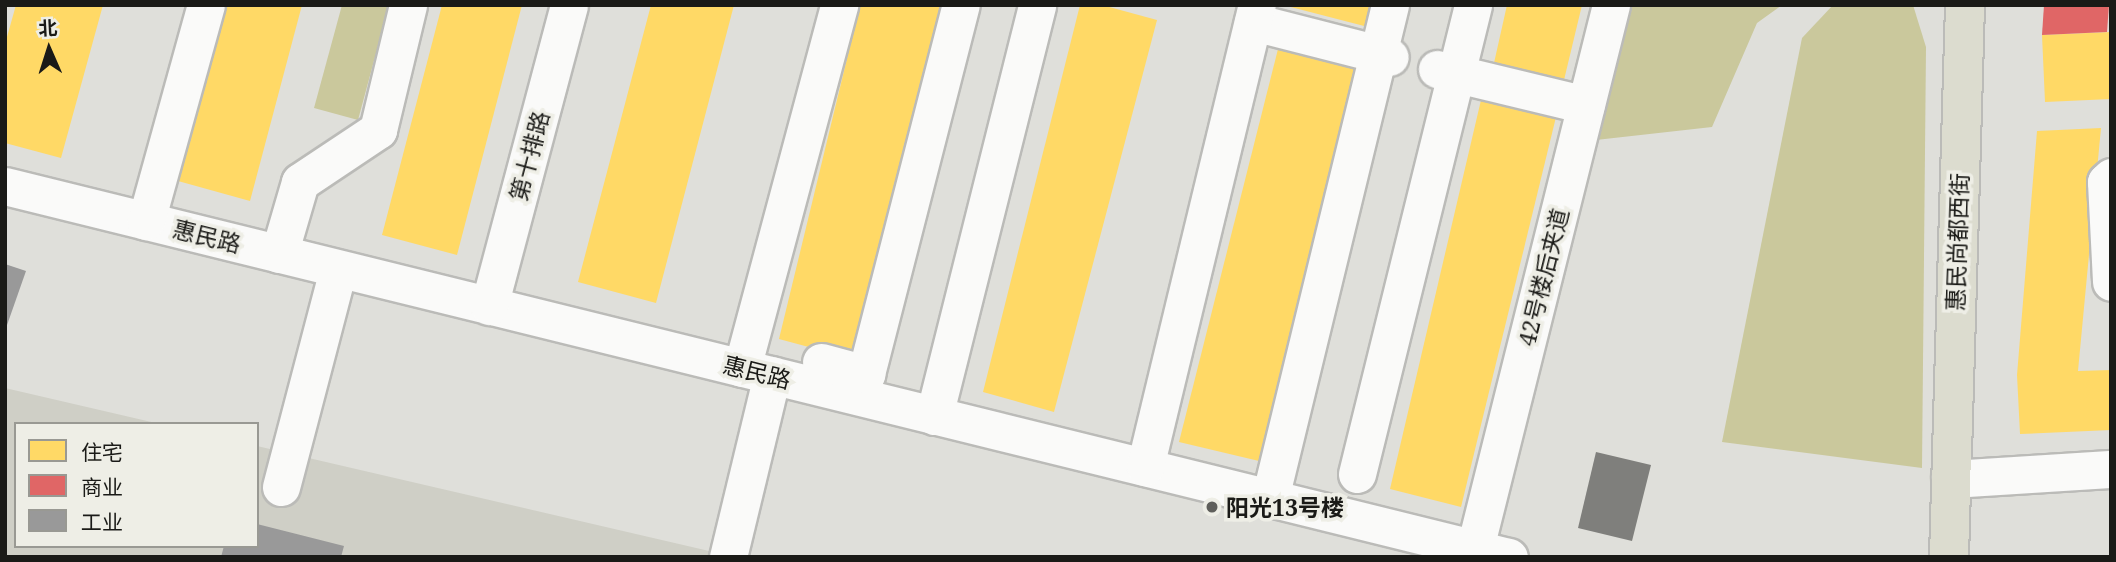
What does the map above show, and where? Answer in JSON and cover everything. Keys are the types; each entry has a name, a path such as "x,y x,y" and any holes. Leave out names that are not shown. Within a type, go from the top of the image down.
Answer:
{"highway":[{"name":"惠民尚都西街","path":"1949,557 1965,5"}],"street":[{"path":"146,221 206,5"},
{"path":"279,254 300,182 378,130 408,5"},
{"name":"第十排路","path":"489,306 569,5"},
{"path":"729,557 754,363 839,5"},
{"path":"754,363 866,374 961,5"},
{"path":"934,416 1037,5"},
{"path":"1270,498 1384,55 1390,5"},
{"path":"1357,474 1447,72 1473,5"},
{"name":"42号楼后夹道","path":"1492,552 1586,105 1611,5"},
{"path":"1144,467 1255,14 1384,55"},
{"path":"1447,72 1586,105"},
{"path":"2111,177 2106,182 2111,282"},
{"name":"惠民路","path":"5,186 489,306 754,363 934,416 1492,552"},
{"path":"281,487 338,269"},
{"path":"1950,479 2111,469"}],"shaded area":[{"path":"342,5 389,5 358,120 314,108"},
{"path":"1621,5 1782,5 1757,23 1712,127 1587,141"},
{"path":"1833,5 1913,5 1926,47 1922,468 1722,442 1802,38"},
{"path":"5,388 151,422 14,422 14,548 259,548 259,446 735,557 5,557"}],"building: 住宅":[{"path":"16,5 103,5 61,158 5,143 5,44"},
{"path":"225,5 302,5 250,201 178,181"},
{"path":"442,5 522,5 457,255 382,235"},
{"path":"651,5 734,5 656,303 578,282"},
{"path":"860,5 946,5 857,360 779,339"},
{"path":"1080,5 1102,5 1157,20 1054,412 983,392"},
{"path":"1283,5 1373,5 1368,27"},
{"path":"1507,5 1582,5 1564,80 1494,63"},
{"path":"2111,32 2111,99 2045,102 2042,35"},
{"path":"1278,49 1357,68 1259,461 1179,442"},
{"path":"1481,100 1556,117 1461,507 1390,489"},
{"path":"2101,128 2078,371 2111,370 2111,430 2020,434 2017,375 2037,131"}],"building: 商业":[{"path":"2044,5 2109,5 2107,32 2042,35"}],"building: 工业":[{"path":"5,264 26,271 6,328 5,327"},
{"path":"259,525 344,546 341,557 221,557 223,548 259,548"}],"building: 其他":[{"path":"1596,452 1651,465 1632,541 1578,528"}],"place":[{"name":"阳光13号楼","path":"1212,507"}]}
